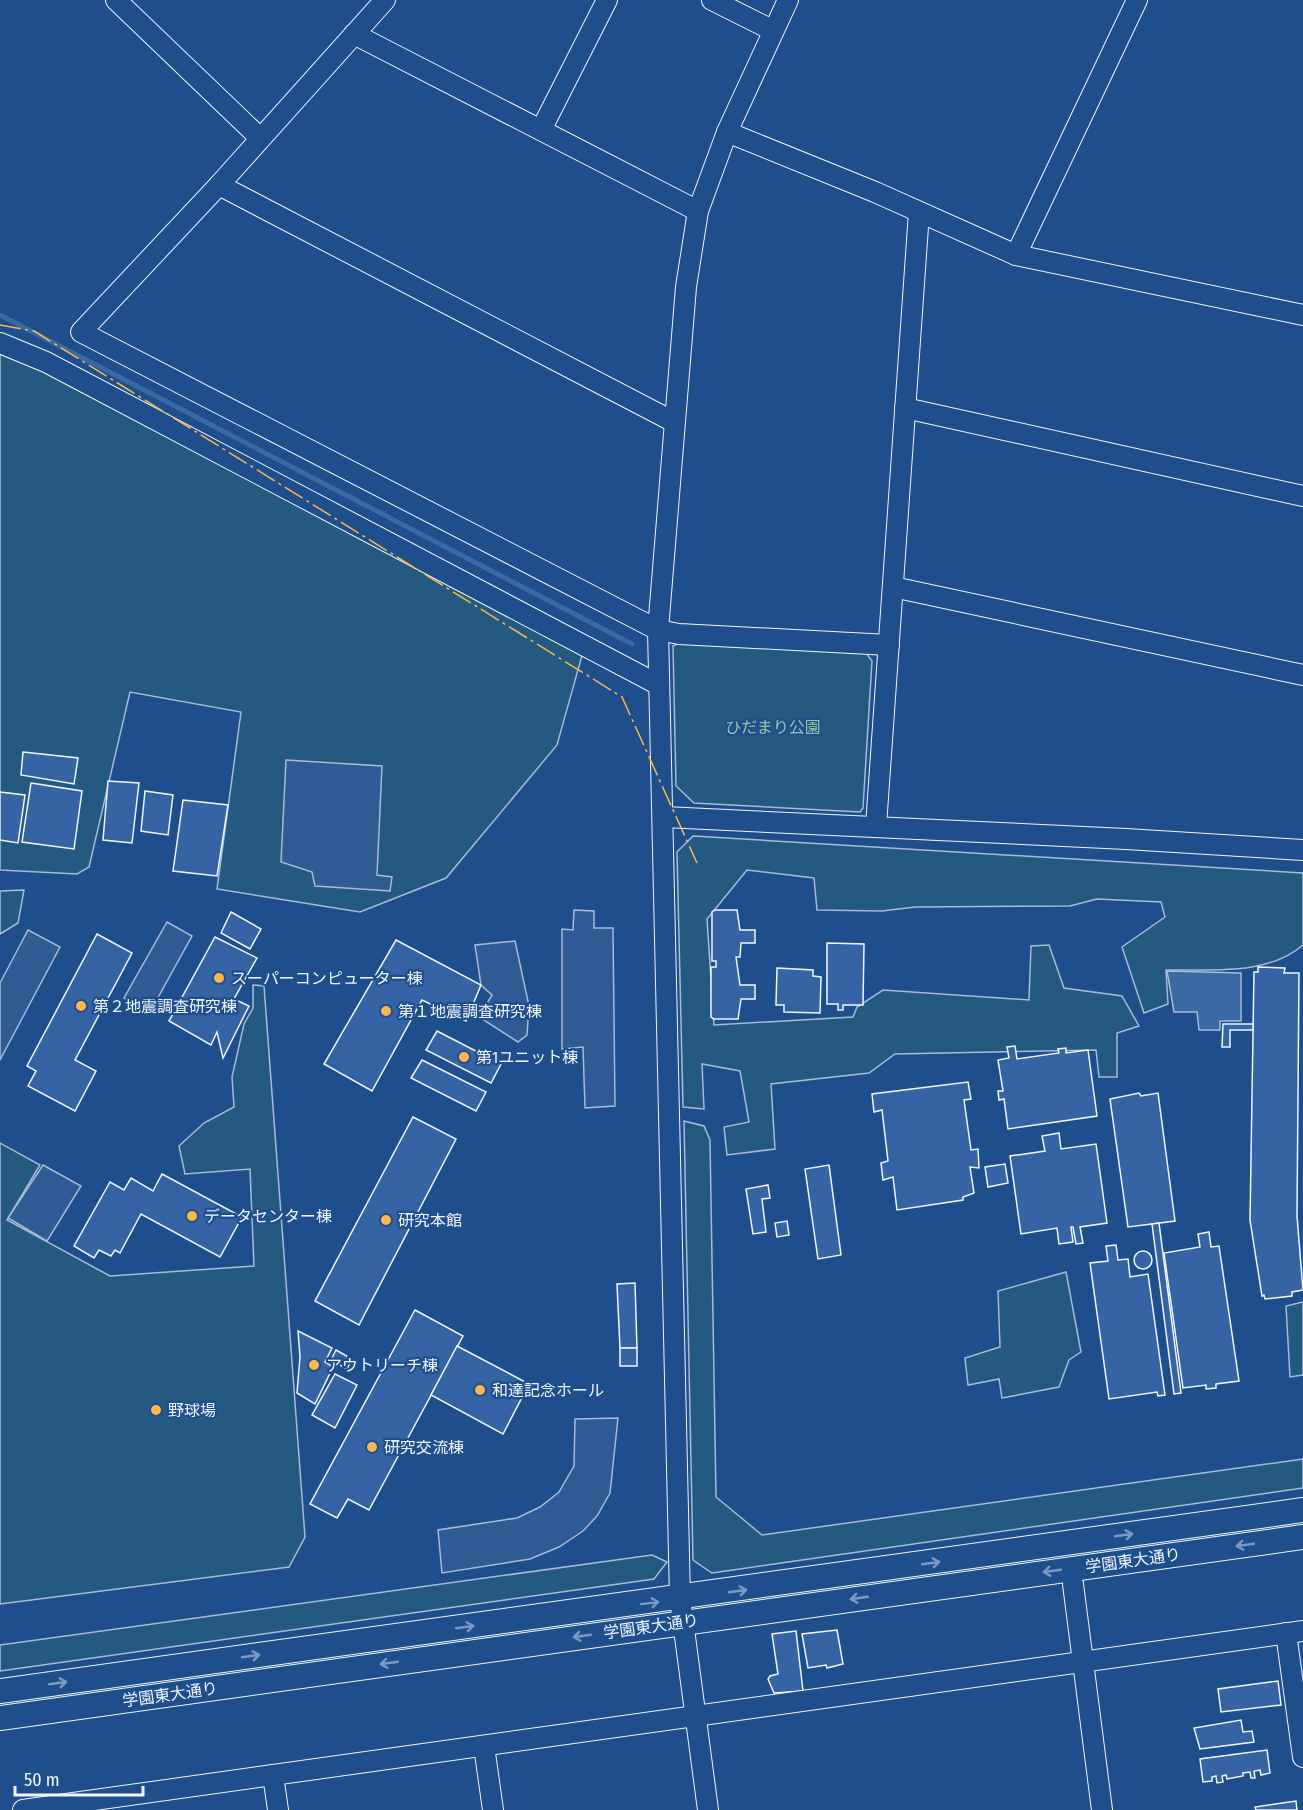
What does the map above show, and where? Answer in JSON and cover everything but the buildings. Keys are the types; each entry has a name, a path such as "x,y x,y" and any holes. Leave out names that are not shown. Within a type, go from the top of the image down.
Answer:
{"main road":[{"name":"学園東大通り","path":"0,1718 1303,1510"},
{"name":"学園東大通り","path":"0,1691 1303,1537"}],"street":[{"path":"116,0 260,138"},
{"path":"385,0 219,184 81,332 658,630 679,634 889,645"},
{"path":"541,130 608,0"},
{"path":"712,0 772,30"},
{"path":"708,1810 681,1610 658,630 686,287 698,211 727,132 772,30 788,0"},
{"path":"1016,255 1137,0"},
{"path":"354,34 698,211"},
{"path":"727,132 1016,255 1303,315"},
{"path":"219,184 675,422"},
{"path":"876,826 919,213"},
{"path":"0,343 46,362 659,685"},
{"path":"905,408 1303,496"},
{"path":"893,587 1303,675"},
{"path":"664,818 876,826 1303,850"},
{"path":"1072,1584 1102,1810"},
{"path":"23,1810 86,1806 273,1775 1294,1632 1303,1757"},
{"path":"484,1746 493,1810"},
{"path":"273,1775 278,1810"}],"green space":[{"path":"0,349 583,652 557,745 446,878 360,912 217,889 241,712 130,692 89,867 77,874 0,870"},
{"name":"ひだまり公園","path":"683,641 866,653 872,661 863,808 860,812 694,803 676,786 673,646"},
{"path":"693,836 1303,873 1303,945 1289,955 1256,966 1220,970 1166,970 1168,1004 1144,1013 1122,947 1165,917 1161,902 1097,899 1070,906 915,907 882,911 817,910 814,878 747,870 707,919 714,1025 853,1017 857,1007 883,990 1029,1000 1031,946 1049,945 1064,988 1122,996 1139,1026 1117,1033 1117,1077 1099,1077 1096,1050 895,1054 869,1073 771,1084 775,1149 727,1155 724,1127 749,1122 740,1071 702,1064 704,1109 683,1107 677,852"},
{"path":"24,890 18,923 0,934 0,891"},
{"path":"253,985 264,986 305,1537 289,1567 0,1604 0,1143 40,1165 7,1220 110,1276 254,1266 250,1169 185,1174 179,1146 204,1123 234,1107 232,1077 244,1024 253,1008"},
{"path":"684,1121 704,1126 710,1140 716,1497 762,1535 1303,1459 1303,1488 712,1573 693,1560"},
{"path":"1066,1272 1081,1352 1069,1360 1059,1387 1002,1398 999,1379 968,1385 965,1358 1000,1347 998,1291"},
{"path":"1303,1302 1303,1375 1290,1377 1286,1306"},
{"path":"652,1555 667,1562 654,1579 0,1671 0,1645"}],"shaded area":[{"path":"286,760 382,766 377,875 392,877 390,891 315,886 312,872 281,862"},
{"path":"574,910 594,911 594,928 613,928 615,1106 585,1108 583,1047 562,1049 562,929 573,930"},
{"path":"167,922 192,936 150,1012 124,998"},
{"path":"28,930 60,947 0,1060 0,983"},
{"path":"515,941 529,1006 527,1035 518,1042 479,1017 492,995 481,985 475,945"},
{"path":"1167,971 1241,973 1241,1021 1220,1021 1220,1030 1199,1030 1197,1012 1174,1012"},
{"path":"43,1165 81,1186 47,1241 8,1218"},
{"path":"618,1418 610,1493 597,1516 583,1531 559,1547 530,1559 442,1573 438,1530 517,1518 540,1507 559,1492 574,1466 575,1419"}],"waterway":[{"path":"0,315 632,644"}],"power":[{"path":"0,325 34,331 622,697 697,863"}],"place":[{"name":"スーパーコンピューター棟","path":"219,978"},
{"name":"第２地震調査研究棟","path":"81,1006"},
{"name":"第１地震調査研究棟","path":"386,1011"},
{"name":"第1ユニット棟","path":"464,1057"},
{"name":"データセンター棟","path":"192,1216"},
{"name":"研究本館","path":"386,1220"},
{"name":"アウトリーチ棟","path":"314,1365"},
{"name":"和達記念ホール","path":"480,1390"},
{"name":"野球場","path":"156,1410"},
{"name":"研究交流棟","path":"372,1447"}]}
